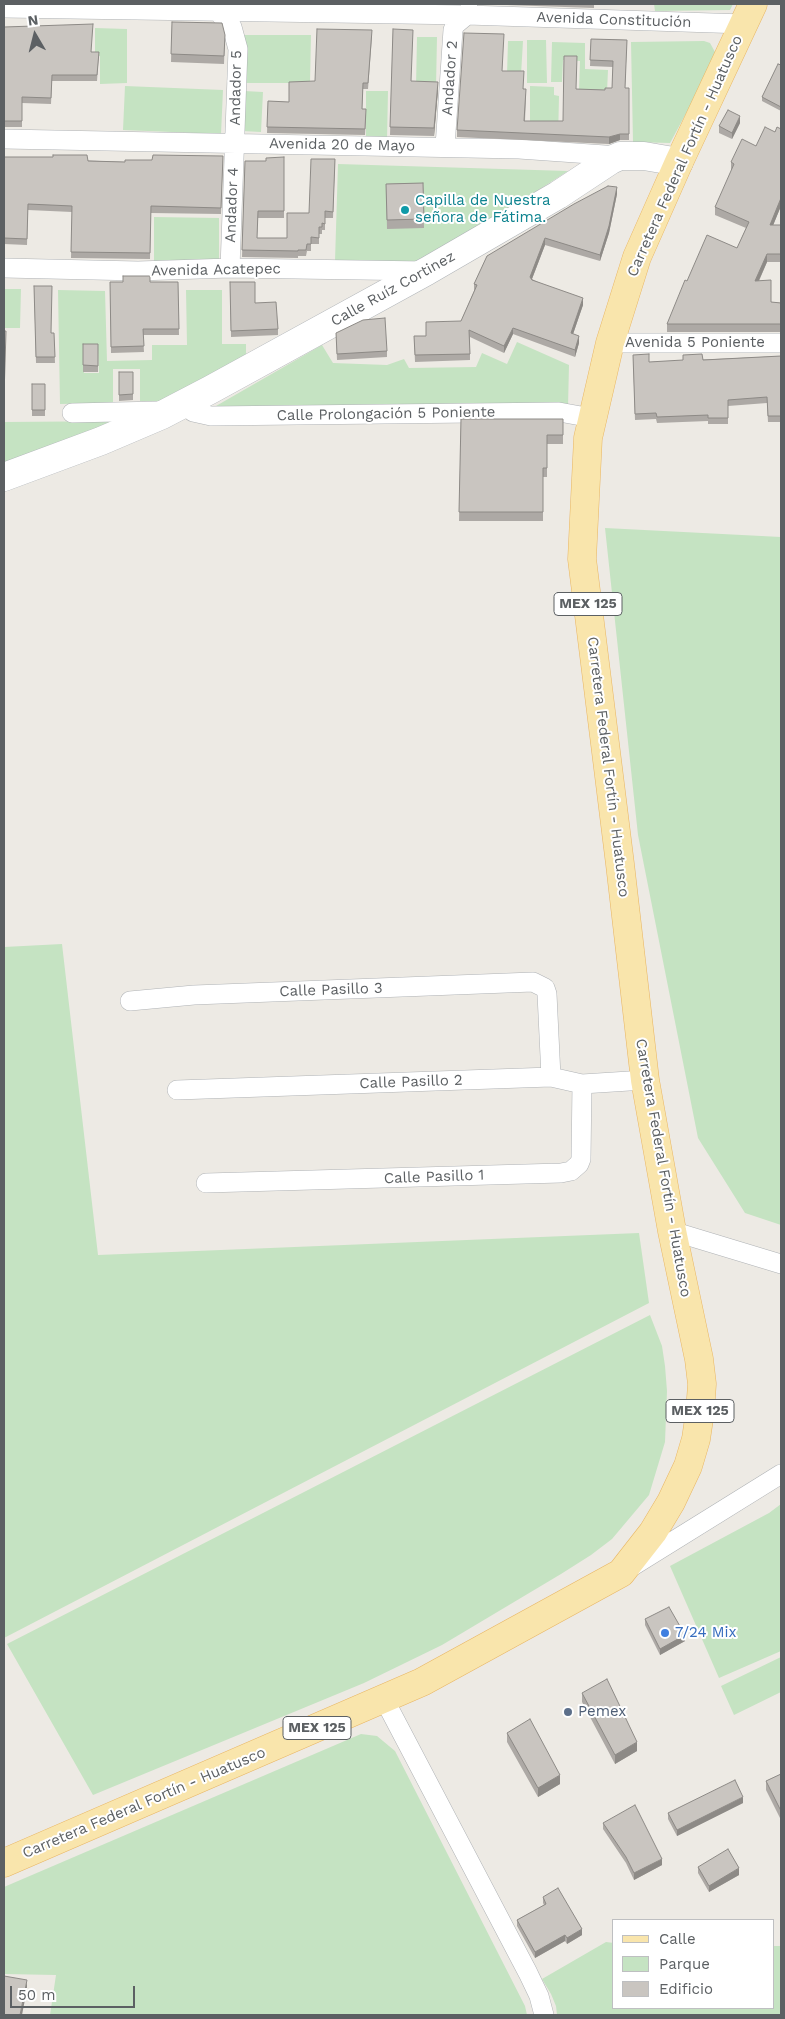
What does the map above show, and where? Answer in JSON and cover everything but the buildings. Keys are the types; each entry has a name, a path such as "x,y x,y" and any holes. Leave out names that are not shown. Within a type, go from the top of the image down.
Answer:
{"main road":[{"name":"Carretera Federal Fortín - Huatusco","path":"4,1863 422,1682 621,1573 653,1532 671,1502 688,1466 696,1439 702,1384 645,1080 582,559 588,438 610,343 637,257 748,14"}],"street":[{"name":"Andador 5","path":"215,7 232,27 238,49 234,143"},
{"name":"Avenida Constitución","path":"4,8 468,9 748,14"},
{"name":"Andador 2","path":"445,147 453,30 468,9"},
{"name":"Avenida 20 de Mayo","path":"4,138 519,149 644,156 679,162"},
{"name":"Andador 4","path":"230,268 234,143"},
{"name":"Calle Ruíz Cortinez","path":"4,477 102,441 172,410 428,271 620,156"},
{"name":"Avenida Acatepec","path":"4,268 138,271 230,268 428,271"},
{"name":"Avenida 5 Poniente","path":"610,343 781,343"},
{"name":"Calle Prolongación 5 Poniente","path":"72,413 172,410 211,416 559,412 592,418"},
{"name":"Calle Pasillo 3","path":"130,1001 194,995 532,982 545,988 548,994 551,1076"},
{"name":"Calle Pasillo 2","path":"177,1090 551,1076 582,1084 645,1080"},
{"name":"Calle Pasillo 1","path":"206,1183 561,1174 571,1171 580,1164 582,1084"},
{"path":"672,1231 781,1264"},
{"path":"621,1573 781,1474"},
{"path":"384,1699 528,1973 539,1996 544,2015"}],"green space":[{"path":"654,4 733,4 730,10 655,11"},
{"path":"95,28 127,29 127,83 100,84 100,56 95,56"},
{"path":"242,35 311,35 310,83 242,83"},
{"path":"417,37 437,37 436,87 416,87"},
{"path":"527,40 546,40 547,83 527,83"},
{"path":"508,41 523,41 521,75 507,75"},
{"path":"704,41 710,43 715,52 714,62 670,143 633,142 631,42"},
{"path":"552,42 585,43 585,69 608,70 607,92 579,91 580,61 563,60 562,82 551,82"},
{"path":"125,86 223,90 221,134 123,130"},
{"path":"530,86 554,87 554,95 559,96 558,141 530,125"},
{"path":"244,91 263,92 261,132 242,131"},
{"path":"366,91 388,91 387,140 366,140"},
{"path":"338,164 568,171 425,263 335,261"},
{"path":"154,217 219,218 219,263 154,263"},
{"path":"4,289 21,289 20,328 4,328"},
{"path":"58,290 105,291 107,361 152,360 152,345 187,345 186,290 222,290 222,344 246,344 246,356 168,401 140,401 140,369 113,369 113,403 60,404","holes":["84,350 98,350 99,373 84,373"]},
{"path":"517,342 569,365 568,407 216,406 322,345 333,363 387,365 404,359 409,368 476,367 482,353 507,364"},
{"path":"132,421 4,468 4,422"},
{"path":"605,528 781,537 781,1225 745,1213 698,1138 638,835"},
{"path":"62,944 98,1255 639,1233 649,1303 4,1638 4,947"},
{"path":"650,1315 662,1346 665,1366 667,1391 665,1442 649,1495 612,1539 561,1574 442,1645 364,1683 93,1795 7,1644"},
{"path":"781,1504 781,1651 719,1678 670,1566 769,1513"},
{"path":"781,1657 781,1692 734,1715 721,1686"},
{"path":"361,1734 377,1736 395,1751 525,2006 527,2015 50,2015 56,1975 4,1974 4,1887"},
{"path":"606,1942 612,1943 612,2009 775,2009 775,1946 781,1946 781,2015 557,2015 556,2006 551,1994 542,1979"}],"place":[{"name":"Capilla de Nuestra señora de Fátima.","path":"405,210"},
{"name":"7/24 Mix","path":"665,1633"},
{"name":"Pemex","path":"568,1712"}]}
